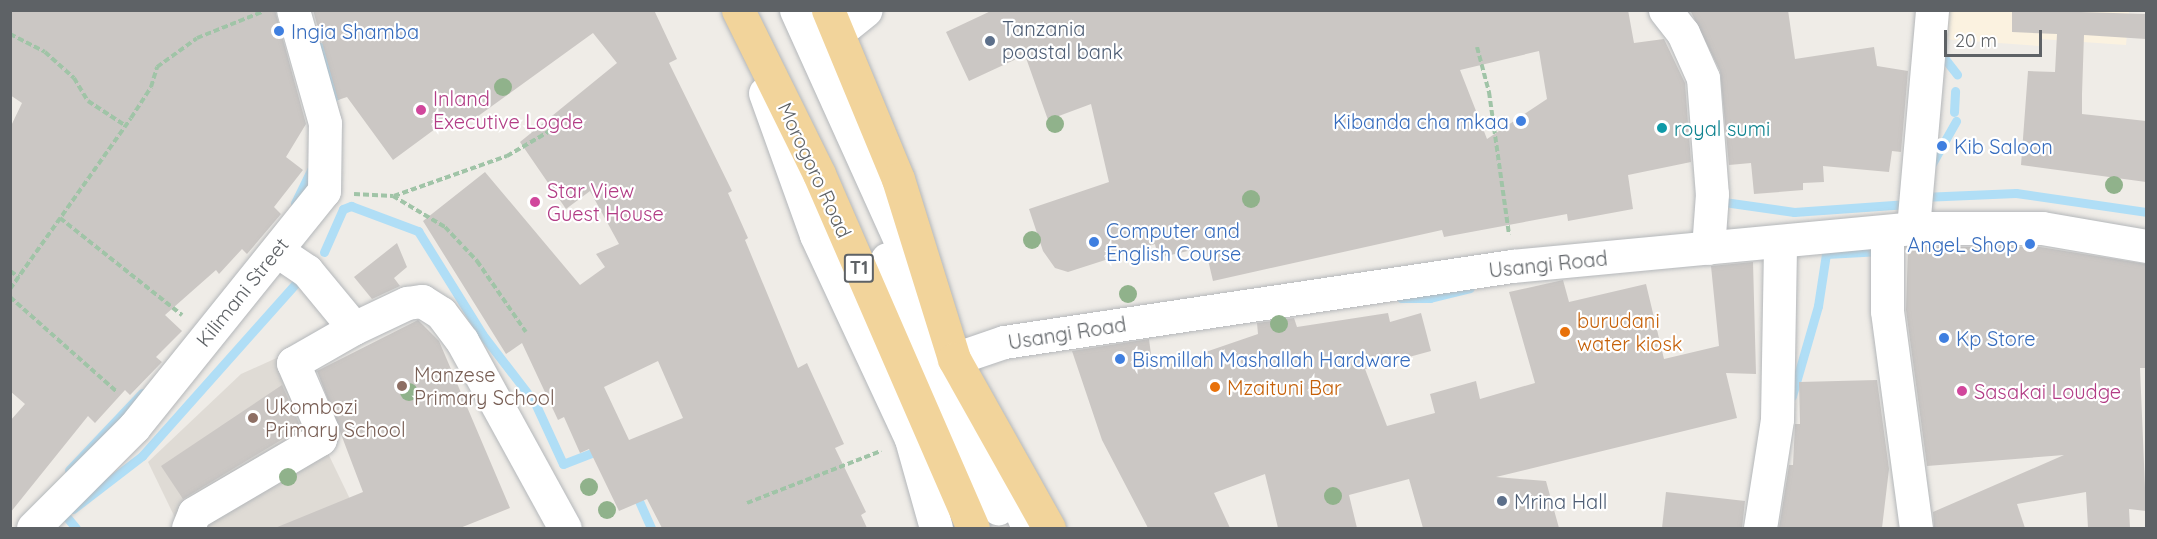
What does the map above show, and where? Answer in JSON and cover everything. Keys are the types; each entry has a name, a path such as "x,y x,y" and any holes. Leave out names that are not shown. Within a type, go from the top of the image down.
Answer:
{"highway":[{"name":"Morogoro Road","path":"738,10 819,174 973,528"},
{"path":"832,22 898,179 954,359 1049,528"}],"street":[{"path":"293,10 325,123 324,191"},
{"path":"723,10 772,107 816,235 911,439 936,528"},
{"name":"Morogoro Road","path":"775,10 1007,528"},
{"path":"796,10 1028,528"},
{"path":"832,22 866,10"},
{"path":"1665,10 1683,33 1703,78 1712,194 1708,248"},
{"path":"1916,528 1887,311 1932,10"},
{"name":"Kilimani Street","path":"33,528 134,427 324,191"},
{"name":"Usangi Road","path":"954,359 1004,342 1512,266 1780,243 1900,230 2042,228 2146,246"},
{"path":"1760,528 1777,419 1780,243"},
{"path":"277,251 308,270 354,328"},
{"path":"188,528 194,513 320,439 322,430 293,363 354,328 407,303 422,301 441,313 462,341 565,528"}],"path":[{"path":"10,289 126,126 151,87 157,67 197,38 266,10"},
{"path":"10,34 45,52 74,78 88,101 126,126"},
{"path":"1477,47 1490,92 1512,266"},
{"path":"393,196 507,156 550,131"},
{"path":"324,191 393,196 421,210 462,243 526,332"},
{"path":"60,218 178,308 200,343"},
{"path":"10,271 20,277"},
{"path":"10,297 130,404 134,427"},
{"path":"747,502 911,439"}],"shaded area":[{"path":"1943,11 2129,11 2126,45 2040,39 2040,46 1941,39"},
{"name":"Ukombozi Primary School","path":"281,356 364,528 180,528 148,462 241,374"}],"building":[{"path":"10,10 275,10 306,124 286,157 303,170 274,207 281,214 247,254 242,249 219,274 216,270 165,315 182,331 156,357 162,362 130,395 125,390 95,423 88,416 10,513 10,421 25,404 10,391 10,128 22,103 10,95"},
{"path":"313,10 654,10 677,59 669,63 732,191 728,193 748,238 745,240 798,368 807,363 844,444 835,448 866,512 861,515 867,528 662,528 647,499 619,511 589,449 580,453 564,417 558,420 522,343 506,354 423,221 485,172 580,285 605,267 596,254 619,244 590,191 566,209 520,142 617,63 593,33 463,127 454,115 393,160 347,97 338,100","holes":["658,361 683,418 629,440 604,387"]},
{"path":"993,10 1628,10 1634,43 1664,39 1685,83 1691,162 1628,175 1633,209 1568,221 1567,214 1444,237 1442,230 1213,281 1205,247 1158,258 1155,244 1068,272 1055,268 1043,251 1029,209 1109,182 1091,104 1048,120 1025,55 969,81 946,32","holes":["1539,51 1547,99 1487,139 1460,70"]},
{"path":"1690,10 1788,10 1795,59 1874,47 1877,66 1908,71 1901,152 1892,151 1889,172 1823,166 1824,182 1803,183 1803,190 1754,194 1751,163 1729,165 1720,71"},
{"path":"2012,10 2146,14 2146,39 2084,35 2082,114 2146,121 2146,182 2021,165 2028,71 2055,72 2057,34 2012,32"},
{"path":"397,243 407,267 394,278 400,286 372,299 354,277"},
{"path":"1908,247 2040,247 2146,264 2146,368 2140,368 2146,511 2129,509 2130,528 2088,528 2086,492 2017,504 2025,528 1934,528 1933,512 2064,455 1927,466 1906,310"},
{"path":"1753,262 1756,374 1726,373 1737,418 1496,477 1546,481 1559,528 1423,528 1409,479 1349,495 1357,528 1278,528 1265,474 1214,493 1230,528 1148,528 1102,440 1072,351 1149,339 1153,370 1258,334 1257,323 1294,318 1297,327 1388,313 1390,322 1421,313 1431,351 1365,369 1387,426 1435,413 1430,394 1476,381 1480,399 1535,383 1509,292 1563,280 1569,302 1646,284 1664,359 1719,346 1711,266"},
{"name":"Manzese Primary School","path":"418,320 439,341 510,508 460,528 275,528 363,492 317,371"},
{"path":"1877,380 1889,469 1882,528 1779,528 1789,465 1793,465 1795,424 1800,424 1799,382"},
{"path":"282,385 301,428 183,499 161,466"},
{"path":"1666,492 1745,501 1742,528 1662,528"}],"waterway":[{"path":"320,47 336,95"},
{"path":"1938,50 1957,74"},
{"path":"1954,112 1955,91"},
{"path":"1930,167 1956,121"},
{"path":"295,203 311,170"},
{"path":"1922,197 2016,193 2146,212"},
{"path":"1722,194 1724,202 1794,212 1908,204"},
{"path":"324,252 343,209 351,206 418,231 482,334 535,403 563,464 600,450"},
{"path":"1792,396 1818,306 1826,254 1881,251"},
{"path":"73,509 142,456 296,283"},
{"path":"1401,298 1430,298 1470,288"},
{"path":"69,470 142,393"},
{"path":"635,492 651,528"},
{"path":"65,515 76,528"}],"place":[{"name":"Ingia Shamba","path":"279,31"},
{"name":"Tanzania poastal bank","path":"990,41"},
{"name":"Inland Executive Logde","path":"421,110"},
{"name":"Kibanda cha mkaa","path":"1521,121"},
{"name":"royal sumi","path":"1662,128"},
{"name":"Kib Saloon","path":"1942,146"},
{"name":"Star View Guest House","path":"535,202"},
{"name":"Computer and English Course","path":"1094,242"},
{"name":"AngeL Shop","path":"2030,244"},
{"name":"burudani water kiosk","path":"1565,332"},
{"name":"Kp Store","path":"1944,338"},
{"name":"Bismillah Mashallah Hardware","path":"1120,359"},
{"name":"Manzese Primary School","path":"402,386"},
{"name":"Mzaituni Bar","path":"1215,387"},
{"name":"Sasakai Loudge","path":"1962,391"},
{"name":"Ukombozi Primary School","path":"253,418"},
{"name":"Mrina Hall","path":"1502,501"}]}
